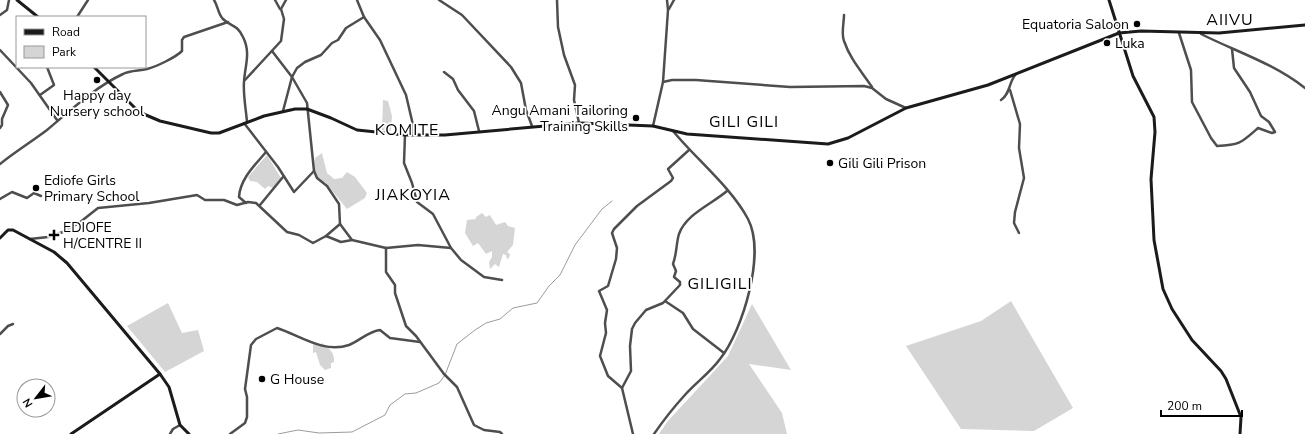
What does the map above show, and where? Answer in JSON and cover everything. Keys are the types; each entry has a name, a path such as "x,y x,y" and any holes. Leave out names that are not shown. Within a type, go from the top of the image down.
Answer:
{"street":[{"path":"0,15 7,10 9,0"},
{"path":"17,0 37,16"},
{"path":"78,16 88,0"},
{"path":"214,0 220,15 228,22 235,25 247,47 248,53 244,81 246,122 295,193 314,171"},
{"path":"244,81 282,38 284,19 275,0"},
{"path":"281,10 286,0"},
{"path":"357,0 364,17 380,40 406,95 413,125 412,135"},
{"path":"439,0 462,15 514,71 521,83 526,110 532,126"},
{"path":"557,0 558,27 564,55 575,85 574,100 579,123"},
{"path":"653,126 663,82 668,10 667,0"},
{"path":"668,10 674,0"},
{"path":"1110,1 1133,76 1154,117 1155,132 1152,179 1154,240 1163,289 1181,325 1192,340 1221,371 1226,379 1241,417 1240,434"},
{"path":"844,15 844,41 854,63 872,88 886,99 906,108"},
{"path":"283,111 292,77 300,66 321,55 332,43 338,40 346,28 364,17"},
{"path":"0,164 58,121 76,105 110,82 127,72 150,68 181,53 183,49 183,38 186,36 228,22"},
{"path":"95,68 110,82 130,105 139,112 155,119 211,133 219,133 246,122 283,111 307,109 357,130 405,135 445,135 532,126 579,123 653,126 673,131 828,144 848,138 906,108 988,85 1119,33 1141,31 1201,34 1305,25"},
{"path":"1179,33 1191,70 1192,102 1210,138 1217,146 1236,145 1244,142 1258,128 1272,133 1275,132 1269,122 1261,116 1250,92 1234,68 1232,49"},
{"path":"1201,34 1277,68 1305,88"},
{"path":"0,50 40,95 58,121"},
{"path":"272,51 292,77 307,103 316,178 327,186 338,204 340,224 352,240"},
{"path":"40,95 54,85 47,68"},
{"path":"444,72 453,79 458,90 474,111 479,131"},
{"path":"1016,74 1011,81 1010,90 1020,124 1020,155 1024,178 1015,212 1014,222 1019,233"},
{"path":"663,82 672,80 696,80 790,87 855,86 872,88"},
{"path":"1001,100 1010,90"},
{"path":"0,92 8,105 0,128"},
{"path":"654,434 674,406 710,371 724,353 740,320 750,288 754,264 754,239 747,217 727,191 673,131"},
{"path":"405,135 404,163 418,202 433,214 451,248 461,260 478,273 492,280 502,280"},
{"path":"633,434 622,388 608,376 600,356 606,333 605,323 607,310 599,292 608,286 618,252 612,233 621,221 638,206 671,181 673,178 668,169 689,150"},
{"path":"246,203 239,197 239,193 246,177 266,152"},
{"path":"260,205 283,176"},
{"path":"622,388 631,371 630,349 632,329 646,310 665,301 680,285 680,282 674,277 676,270 673,264 677,254 678,238 681,230 692,218 727,191"},
{"path":"0,199 12,192 27,198 34,193 40,196"},
{"path":"30,239 58,234 79,223 93,211 105,207 149,203 197,195 205,200 224,200 237,205 253,202 260,205 289,233 299,235 313,243 326,236 340,224"},
{"path":"0,238 8,230 12,230 54,252 67,263 160,374 169,387 180,425 189,434"},
{"path":"326,236 341,242 352,240 386,248 418,245 451,248"},
{"path":"386,248 386,272 395,285 395,293 404,323 444,374 457,387 474,425 484,430 500,432 502,434"},
{"path":"665,301 677,311 683,313 692,329 724,353"},
{"path":"0,334 8,326 13,324"},
{"path":"230,434 245,423 247,417 247,397 244,389 251,345 256,338 271,330 277,328 311,342 343,347 380,330 390,338 420,342"},
{"path":"71,434 160,374"},
{"path":"170,434 173,429 180,425"}],"green space":[{"path":"383,100 388,101 392,116 391,131 382,130"},
{"path":"322,153 327,173 334,179 342,178 347,172 355,177 367,193 365,198 347,209 325,182 321,182 319,180 314,165 315,158"},
{"path":"267,155 281,178 273,188 268,186 265,189 257,182 250,181 248,177"},
{"path":"482,213 486,217 490,215 496,225 505,222 508,226 515,228 513,245 507,252 510,254 509,258 507,259 506,255 503,254 499,267 495,264 490,269 489,262 492,257 492,251 486,254 478,243 473,246 465,233 467,220 476,219 476,217"},
{"path":"1011,301 1073,408 1034,431 961,429 906,346 981,321"},
{"path":"168,303 182,333 198,330 204,351 165,372 127,326"},
{"path":"752,304 791,370 749,364 782,413 787,434 659,434 667,422 728,356"},
{"path":"322,343 334,356 334,362 331,363 331,368 325,370 320,365 316,352 313,353 313,344 319,346"}],"waterway":[{"path":"278,434 298,430 319,433 352,432 385,415 390,405 405,394 416,393 439,383 445,375 457,344 486,323 500,319 513,308 537,303 549,286 560,275 575,245 602,209 612,201"}],"place":[{"name":"Equatoria Saloon","path":"1137,24"},
{"name":"Luka","path":"1107,43"},
{"name":"Happy day Nursery school","path":"97,80"},
{"name":"Angu Amani Tailoring Training Skills","path":"636,118"},
{"name":"Gili Gili Prison","path":"830,163"},
{"name":"Ediofe Girls Primary School","path":"36,188"},
{"name":"EDIOFE H/CENTRE II","path":"54,235"},
{"name":"G House","path":"262,379"}],"district":[{"name":"AIIVU","path":"1230,19"},
{"name":"GILI GILI","path":"744,121"},
{"name":"KOMITE","path":"407,129"},
{"name":"JIAKOYIA","path":"413,194"},
{"name":"GILIGILI","path":"720,283"}]}
